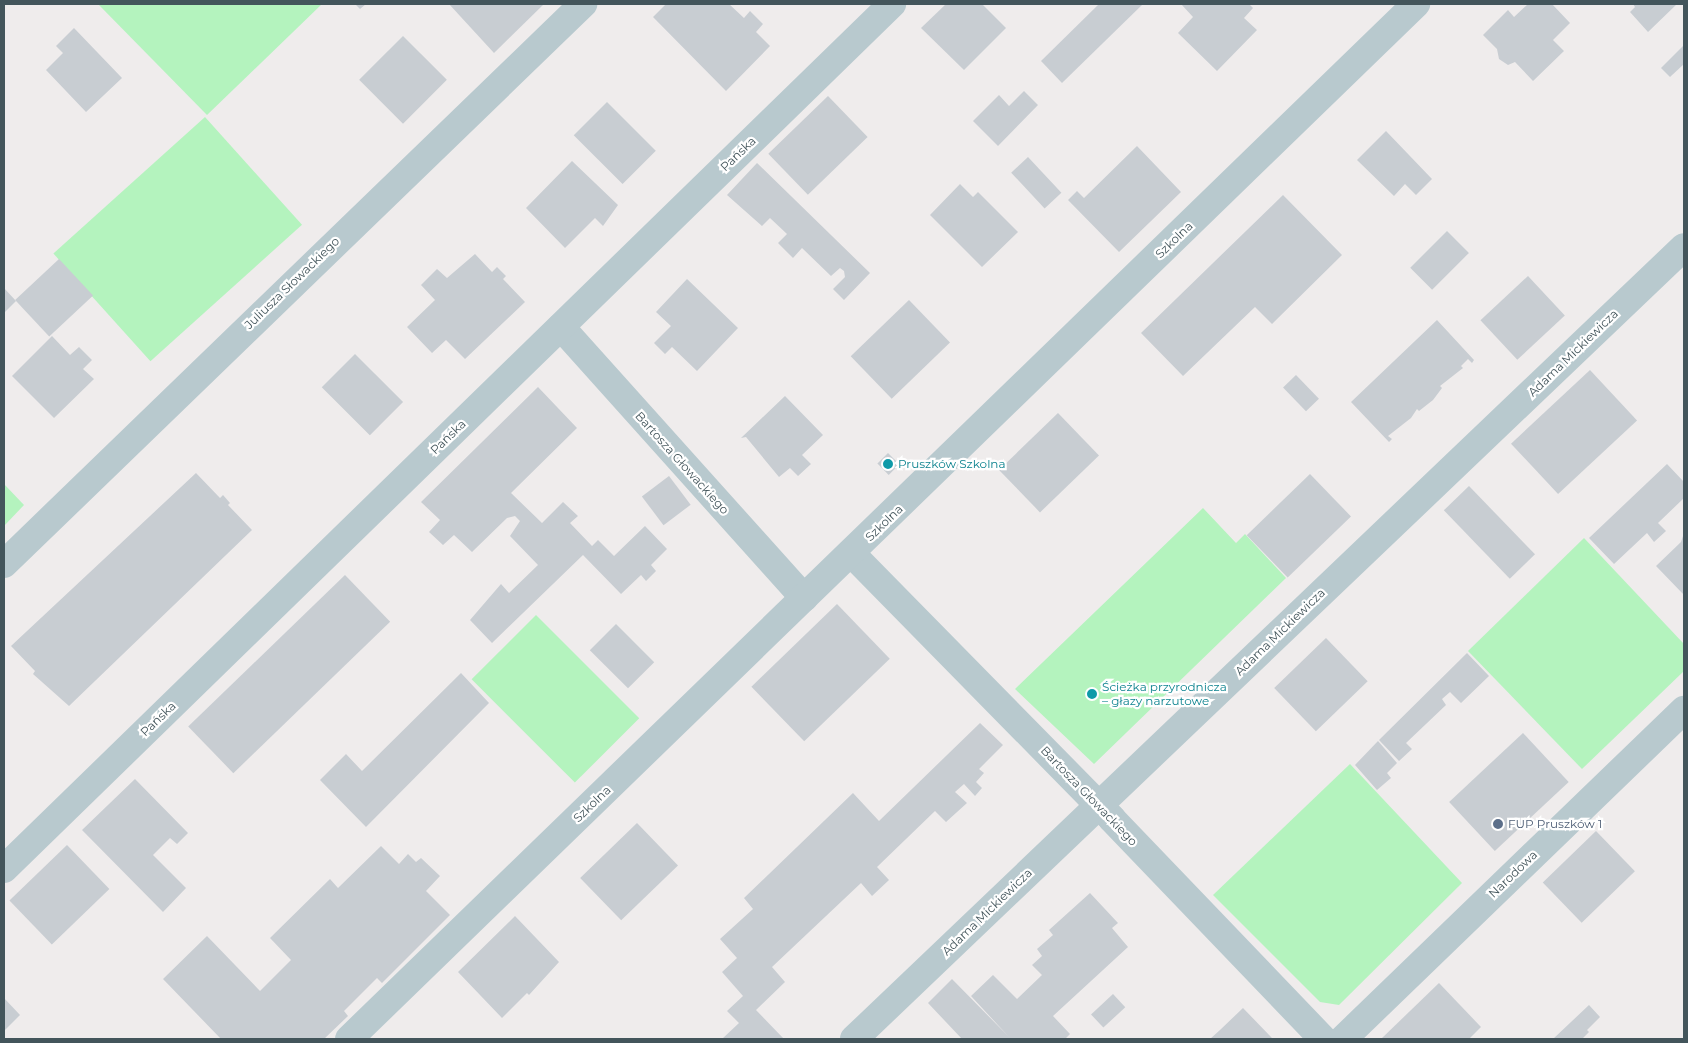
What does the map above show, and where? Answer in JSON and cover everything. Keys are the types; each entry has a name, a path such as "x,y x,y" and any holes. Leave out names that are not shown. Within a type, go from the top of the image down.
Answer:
{"street":[{"name":"Juliusza Słowackiego","path":"4,564 583,4"},
{"name":"Pańska","path":"4,869 892,4"},
{"name":"Szkolna","path":"349,1039 804,598 852,554 1416,4"},
{"name":"Adama Mickiewicza","path":"854,1039 1684,246"},
{"name":"Bartosza Głowackiego","path":"561,327 804,598"},
{"name":"Bartosza Głowackiego","path":"852,554 1098,805 1323,1039"},
{"name":"Narodowa","path":"1343,1039 1684,710"}],"green space":[{"path":"98,4 322,4 207,115"},
{"path":"205,117 302,225 150,361 53,254"},
{"path":"4,484 24,505 4,526"},
{"path":"1203,508 1236,543 1245,534 1286,578 1094,764 1015,689"},
{"path":"1584,538 1684,644 1684,671 1582,769 1468,651"},
{"path":"536,615 639,718 575,783 472,679"},
{"path":"1350,764 1462,883 1339,1005 1320,1002 1213,895"}],"building":[{"path":"355,4 366,4 360,9"},
{"path":"449,4 544,4 494,53"},
{"path":"666,4 729,4 744,18 750,11 763,24 756,32 770,46 726,91 653,17"},
{"path":"946,4 982,4 1006,28 964,70 921,28"},
{"path":"1099,4 1143,4 1062,83 1041,61"},
{"path":"1181,4 1249,4 1253,8 1244,18 1257,30 1217,71 1178,33 1193,17"},
{"path":"1528,4 1552,4 1570,23 1553,40 1564,51 1533,81 1515,62 1508,65 1499,59 1497,49 1483,35 1508,10 1514,17"},
{"path":"1633,4 1677,4 1648,32 1630,12 1635,7"},
{"path":"74,28 122,78 86,112 46,70 63,53 56,46"},
{"path":"403,36 447,80 403,124 359,80"},
{"path":"1684,45 1684,64 1670,77 1661,68"},
{"path":"1024,91 1038,105 998,146 973,121 999,95 1009,106"},
{"path":"828,96 868,137 808,195 768,154"},
{"path":"607,102 656,151 623,184 574,135"},
{"path":"1386,131 1432,179 1416,195 1405,184 1394,196 1357,160"},
{"path":"1137,146 1181,192 1119,252 1068,200 1077,191 1084,198"},
{"path":"1028,157 1061,193 1045,209 1011,173"},
{"path":"572,161 618,205 603,226 595,218 565,248 526,208"},
{"path":"757,163 870,273 844,300 833,289 845,277 844,271 840,268 831,276 802,248 793,258 778,243 787,234 770,218 762,226 727,195"},
{"path":"960,184 973,197 978,192 1018,232 982,267 930,215"},
{"path":"1283,195 1342,255 1272,324 1255,307 1183,376 1141,333"},
{"path":"1447,231 1469,253 1432,290 1410,268"},
{"path":"475,254 492,272 497,267 506,276 503,279 525,302 465,359 446,340 432,353 407,327 435,300 421,285 437,269 447,278"},
{"path":"59,259 93,296 49,336 15,300"},
{"path":"1528,276 1565,315 1517,360 1480,320"},
{"path":"687,279 738,328 697,371 672,347 665,354 654,343 671,326 656,312"},
{"path":"4,288 16,301 4,313"},
{"path":"909,300 950,342 892,399 851,356"},
{"path":"1437,320 1474,360 1472,363 1468,359 1461,366 1463,368 1440,386 1442,388 1433,400 1419,411 1417,409 1411,418 1388,436 1392,439 1389,442 1351,402"},
{"path":"52,336 70,355 79,347 92,360 83,369 94,379 54,418 12,376"},
{"path":"355,354 403,402 370,435 322,387"},
{"path":"1590,370 1637,420 1558,494 1511,444"},
{"path":"1296,375 1319,399 1306,411 1283,388"},
{"path":"538,387 577,428 511,493 542,523 563,502 578,516 570,523 592,546 598,540 614,556 645,526 667,549 651,565 656,571 646,581 641,575 621,594 583,555 492,643 470,620 501,584 509,593 538,565 510,536 520,521 515,516 507,518 472,552 454,535 443,545 429,532 440,520 421,502"},
{"path":"785,396 823,435 802,455 811,464 798,476 790,468 779,477 746,437 741,438"},
{"path":"1058,413 1099,455 1040,512 999,470"},
{"name":"Pruszków Szkolna","path":"888,453 899,464 889,475 877,464"},
{"path":"1667,464 1684,482 1684,498 1658,523 1666,531 1654,542 1647,533 1614,564 1589,538"},
{"path":"196,473 220,498 223,495 230,503 228,505 252,530 69,706 33,674 35,671 11,646"},
{"path":"1310,474 1351,516 1288,578 1247,535"},
{"path":"669,476 691,505 664,525 642,496"},
{"path":"1469,486 1535,554 1510,579 1444,510"},
{"path":"1684,533 1684,595 1656,566 1681,542"},
{"path":"345,575 390,622 233,773 188,726"},
{"path":"837,604 890,659 804,741 751,687"},
{"path":"616,624 654,662 628,688 590,650"},
{"path":"1326,638 1368,681 1316,731 1274,688"},
{"path":"1467,653 1489,676 1461,703 1450,692 1442,699 1446,705 1406,743 1412,749 1399,761 1379,740"},
{"path":"461,673 489,703 366,827 320,780 346,754 362,771"},
{"path":"980,723 1003,745 979,769 984,773 976,782 982,788 975,796 964,784 955,792 967,803 946,822 935,811 877,867 889,880 872,896 861,883 772,967 785,982 756,1010 784,1039 722,1039 739,1023 727,1011 743,996 722,972 737,958 720,939 753,909 744,898 853,793 879,821"},
{"path":"1523,733 1569,782 1495,851 1449,802"},
{"path":"1378,741 1397,763 1387,773 1391,778 1377,790 1355,765"},
{"path":"135,779 188,833 177,844 170,838 153,855 186,888 163,912 82,830"},
{"path":"637,823 678,865 621,920 580,878"},
{"path":"1596,831 1635,871 1582,923 1543,882"},
{"path":"67,845 109,889 52,944 9,901"},
{"path":"381,846 399,864 408,854 416,862 421,858 440,876 426,891 450,915 382,983 377,978 344,1011 348,1016 324,1039 221,1039 163,979 207,936 260,991 291,960 270,938 330,879 338,888"},
{"path":"1090,893 1118,923 1112,928 1128,947 1053,1016 1070,1034 1065,1039 962,1039 928,1003 952,979 1009,1037 971,996 993,975 1017,999 1042,975 1032,965 1042,956 1037,949 1053,935 1049,930"},
{"path":"515,916 559,962 529,995 527,993 502,1018 458,972"},
{"path":"1439,983 1481,1027 1469,1039 1381,1039"},
{"path":"1113,994 1125,1007 1103,1028 1091,1014"},
{"path":"4,998 20,1015 4,1031"},
{"path":"1589,1005 1600,1017 1587,1030 1589,1032 1582,1039 1553,1039"},
{"path":"1243,1008 1273,1039 1210,1039 1220,1030"}],"place":[{"name":"Pruszków Szkolna","path":"888,464"},
{"name":"Ścieżka przyrodnicza – głazy narzutowe","path":"1092,694"},
{"name":"FUP Pruszków 1","path":"1498,824"}]}
